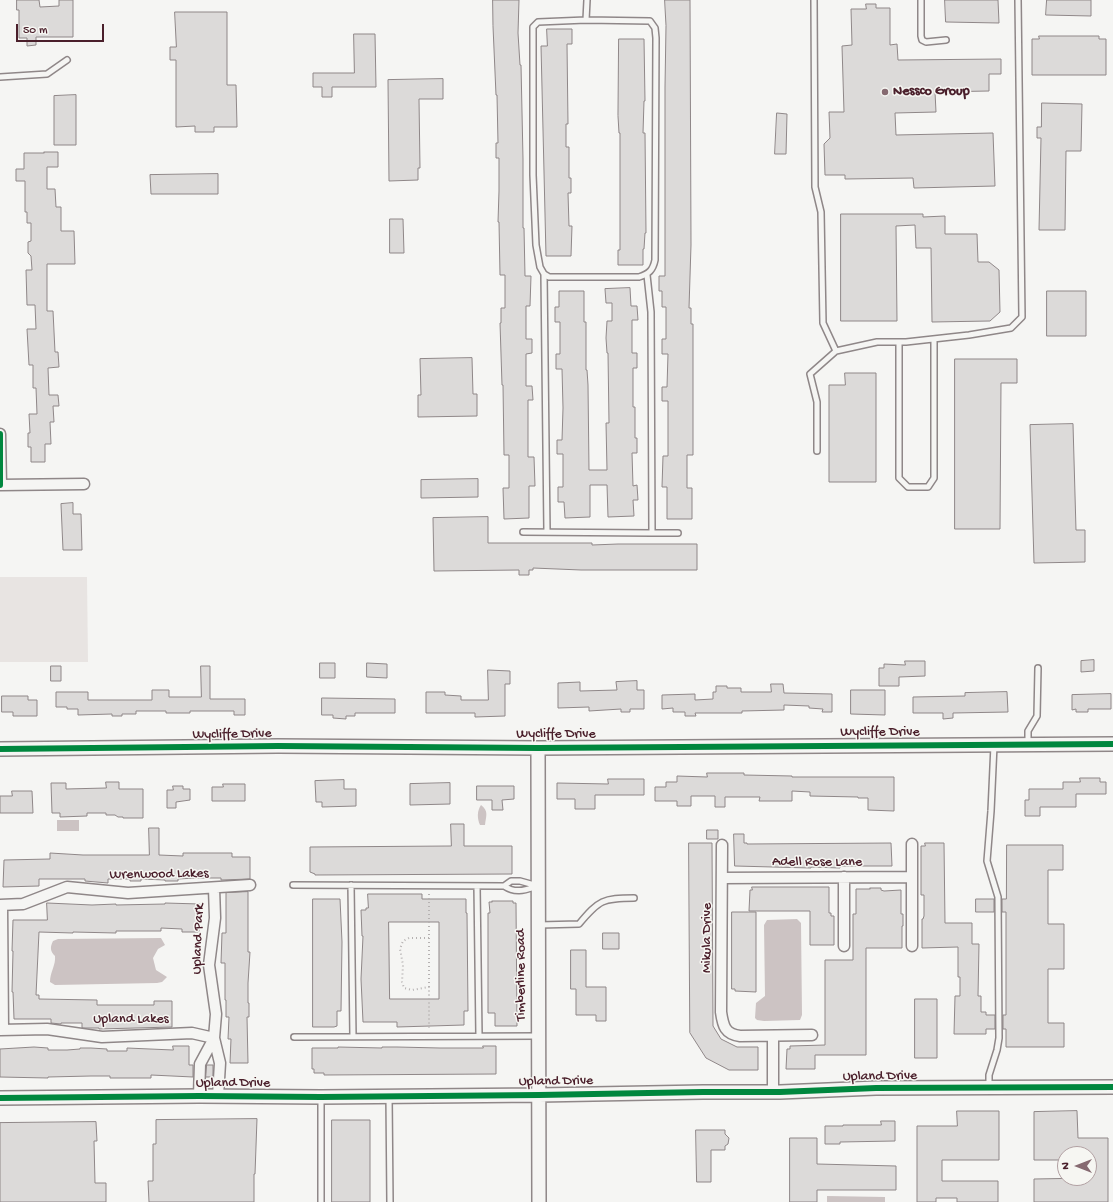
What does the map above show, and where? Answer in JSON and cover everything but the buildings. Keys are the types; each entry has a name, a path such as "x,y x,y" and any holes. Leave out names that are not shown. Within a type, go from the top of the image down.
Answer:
{"street":[{"path":"0,434 0,485 84,484"},
{"name":"Wycliffe Drive","path":"0,749 278,746 538,748 1113,744"},
{"name":"Timberline Road","path":"538,748 539,1202"},
{"path":"912,844 912,946"},
{"name":"Mikula Drive","path":"722,845 722,1022 727,1031 733,1035 773,1036"},
{"path":"844,877 844,946"},
{"name":"Adell Rose Lane","path":"722,878 912,877"},
{"name":"Wrenwood Lakes","path":"1,905 23,904 67,887 128,893 250,885"},
{"name":"Upland Park","path":"214,888 215,918 209,964 216,1014 214,1038 220,1063 218,1096"},
{"path":"1,905 1,1030"},
{"name":"Upland Lakes","path":"1,1030 47,1029 102,1037 192,1033 214,1038"},
{"path":"773,1092 773,1036 812,1035"},
{"name":"Upland Park","path":"199,1096 200,1064 214,1038"},
{"name":"Upland Drive","path":"0,1098 539,1095 773,1092 876,1088 1113,1087"}],"lane":[{"path":"586,20 587,0"},
{"path":"814,0 815,188 821,212 823,323 836,351"},
{"path":"921,0 922,40 926,42 946,40"},
{"path":"817,451 817,402 810,374 836,351 877,342 934,339 1011,328 1022,317 1018,0"},
{"path":"544,274 550,277 639,277 647,275 653,268 655,260 656,38 655,28 650,21 586,20 538,22 534,27 533,175 536,245 540,267 544,274 547,532"},
{"path":"0,77 47,74 67,60"},
{"path":"647,275 651,312 652,533"},
{"path":"899,342 900,478 908,487 928,487 934,478 934,339"},
{"path":"523,532 678,533"},
{"path":"1028,744 1028,731 1037,716 1038,668"},
{"path":"989,1088 989,1075 997,1050 999,1038 998,897 987,861 994,744"},
{"path":"504,886 511,880 520,880 538,886"},
{"path":"293,885 504,886 511,890 521,890 538,886"},
{"path":"351,885 353,1037"},
{"path":"477,886 479,1036"},
{"path":"538,925 579,924 594,906 601,902 613,898 634,898"},
{"path":"294,1037 539,1036"},
{"path":"389,1096 390,1202"},
{"path":"321,1097 321,1202"}],"path":[{"path":"429,885 429,1036"},
{"path":"429,938 409,938 403,941 400,949 403,965 402,982 404,988 412,990 429,987"}],"shaded area":[{"path":"0,577 87,577 88,662 0,662"},
{"path":"481,805 484,807 486,812 485,825 480,825 478,820 478,812"},
{"path":"57,820 79,820 79,831 57,831"},
{"path":"797,919 801,923 802,1015 800,1020 757,1020 755,1018 756,1003 765,996 764,925 767,920"},
{"path":"161,938 165,945 158,949 153,958 156,970 167,977 162,982 55,985 50,982 55,959 55,956 51,951 51,945 53,941 58,939"},
{"path":"827,1196 885,1197 885,1202 827,1202"}],"cycle path":[{"path":"0,434 0,485"},
{"path":"0,749 278,746 538,748 1113,744"},
{"path":"0,1098 539,1095 780,1092 876,1088 1113,1087"}],"place":[{"name":"Nessco Group","path":"885,92"}]}
